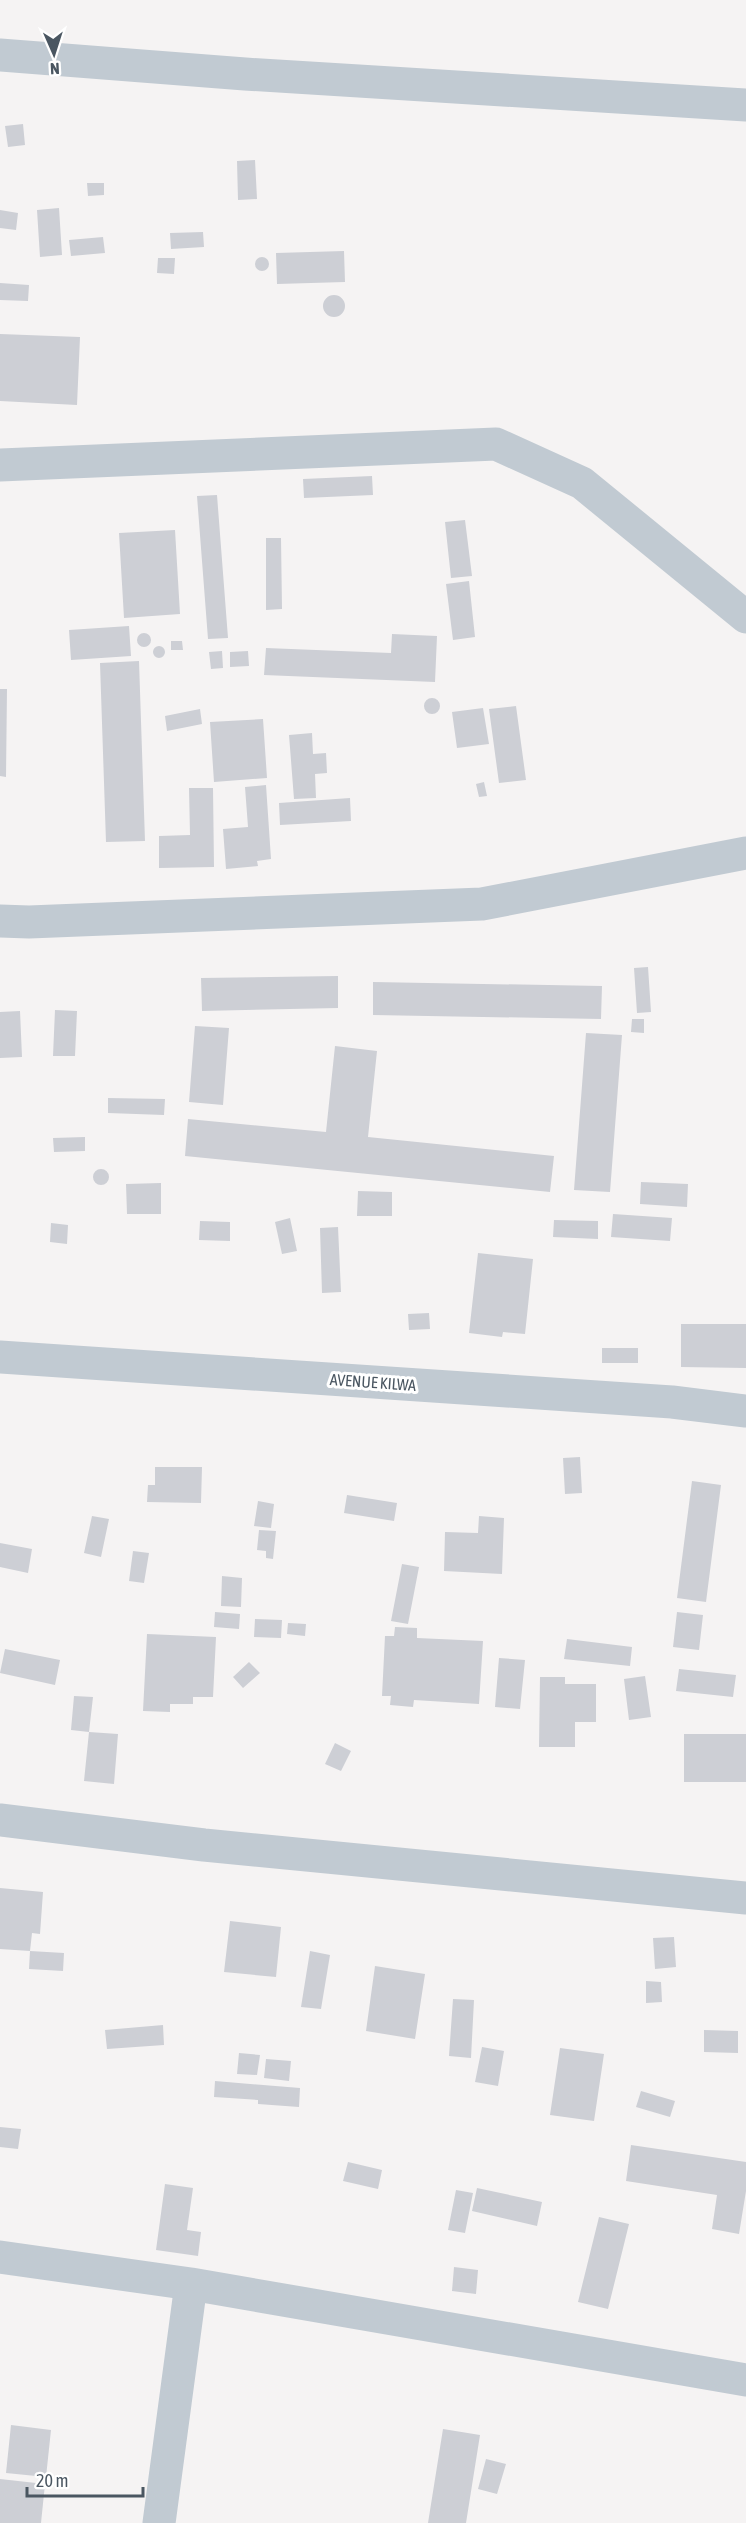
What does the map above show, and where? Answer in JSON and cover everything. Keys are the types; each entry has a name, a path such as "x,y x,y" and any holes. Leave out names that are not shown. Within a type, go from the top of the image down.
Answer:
{"street":[{"path":"0,55 245,74 746,105"},
{"path":"0,465 496,444 582,483 746,617"},
{"path":"0,921 29,922 482,904 746,853"},
{"name":"AVENUE KILWA","path":"0,1357 660,1402 746,1411"},
{"path":"0,1820 204,1845 746,1898"},
{"path":"0,2257 191,2284 746,2380"},
{"path":"159,2523 191,2284"}],"building":[{"path":"23,124 25,145 8,147 5,126"},
{"path":"255,160 257,199 238,200 237,161"},
{"path":"87,183 104,183 104,195 88,196"},
{"path":"59,208 62,255 40,257 37,210"},
{"path":"0,210 18,213 16,230 0,228"},
{"path":"203,232 204,247 171,249 170,233"},
{"path":"103,237 105,253 71,256 69,240"},
{"path":"344,251 345,282 277,284 276,253"},
{"path":"259,257 265,257 269,264 265,271 259,271 255,267 255,261"},
{"path":"158,258 175,258 174,274 157,273"},
{"path":"0,283 29,285 28,301 0,300"},
{"path":"334,295 342,298 345,306 342,314 334,317 326,314 323,306 326,298"},
{"path":"0,334 80,337 77,405 0,401"},
{"path":"372,476 373,495 304,498 303,479"},
{"path":"217,495 228,638 208,639 197,496"},
{"path":"465,520 472,576 451,578 445,522"},
{"path":"175,530 180,614 124,618 119,533"},
{"path":"266,538 281,538 282,609 266,610"},
{"path":"469,581 475,637 453,640 446,584"},
{"path":"129,626 131,656 71,660 69,630"},
{"path":"141,633 147,633 151,640 147,647 141,647 137,643 137,637"},
{"path":"392,634 437,636 435,682 264,675 266,648 391,653"},
{"path":"171,641 182,641 183,650 171,650"},
{"path":"159,646 165,652 159,658 153,652"},
{"path":"222,651 223,668 211,669 209,652"},
{"path":"248,651 249,666 230,667 230,652"},
{"path":"139,661 145,841 106,842 100,663"},
{"path":"0,689 7,689 6,777 0,776"},
{"path":"432,698 440,706 432,714 424,706"},
{"path":"516,706 526,780 499,783 489,709"},
{"path":"483,708 489,744 457,748 452,712"},
{"path":"200,709 202,724 167,731 165,716"},
{"path":"263,719 267,778 214,782 210,722"},
{"path":"312,733 313,754 326,753 327,773 315,774 316,798 294,799 289,735"},
{"path":"484,782 487,796 479,797 476,784"},
{"path":"266,785 271,859 257,861 258,866 226,869 223,829 248,827 245,787"},
{"path":"189,788 213,788 214,867 159,868 159,836 190,835"},
{"path":"350,798 351,821 280,825 279,803"},
{"path":"648,967 651,1012 637,1013 634,968"},
{"path":"338,976 338,1008 202,1011 201,978"},
{"path":"373,982 602,986 601,1019 373,1015"},
{"path":"55,1010 77,1011 75,1056 53,1056"},
{"path":"20,1011 22,1057 0,1058 0,1012"},
{"path":"632,1019 644,1019 644,1033 631,1032"},
{"path":"195,1026 229,1028 223,1105 189,1102"},
{"path":"586,1033 622,1035 610,1192 574,1190"},
{"path":"335,1046 377,1051 368,1137 554,1156 550,1192 185,1156 188,1119 326,1132"},
{"path":"108,1098 165,1099 164,1115 108,1113"},
{"path":"85,1137 85,1151 54,1152 53,1138"},
{"path":"101,1169 107,1171 109,1177 107,1183 101,1185 95,1183 93,1177 95,1171"},
{"path":"641,1182 688,1184 687,1207 640,1204"},
{"path":"161,1183 161,1214 127,1214 126,1184"},
{"path":"358,1191 392,1192 392,1216 357,1216"},
{"path":"613,1214 672,1218 670,1241 611,1237"},
{"path":"290,1218 297,1251 282,1254 275,1222"},
{"path":"554,1220 598,1221 598,1239 553,1237"},
{"path":"200,1221 230,1222 230,1241 199,1240"},
{"path":"51,1223 68,1225 67,1244 50,1242"},
{"path":"338,1227 341,1292 322,1293 320,1228"},
{"path":"478,1253 533,1259 525,1334 503,1332 502,1337 469,1333"},
{"path":"429,1313 430,1329 409,1330 408,1314"},
{"path":"681,1324 746,1324 746,1368 681,1367"},
{"path":"602,1348 638,1348 638,1363 602,1363"},
{"path":"580,1457 582,1493 565,1494 563,1458"},
{"path":"155,1467 202,1467 201,1503 147,1502 148,1485 155,1485"},
{"path":"692,1481 721,1485 706,1602 677,1598"},
{"path":"347,1495 397,1503 394,1521 344,1513"},
{"path":"258,1501 274,1504 271,1528 254,1526"},
{"path":"92,1516 109,1519 101,1557 84,1553"},
{"path":"479,1516 504,1518 502,1574 444,1571 445,1532 478,1533"},
{"path":"259,1530 276,1531 273,1559 266,1558 266,1551 257,1550"},
{"path":"0,1543 32,1549 28,1573 0,1567"},
{"path":"133,1551 149,1553 144,1583 129,1581"},
{"path":"402,1564 419,1567 408,1624 391,1621"},
{"path":"222,1576 242,1578 241,1607 221,1606"},
{"path":"215,1612 240,1614 239,1629 214,1627"},
{"path":"677,1612 703,1615 699,1650 673,1647"},
{"path":"255,1619 282,1620 281,1638 254,1637"},
{"path":"288,1623 306,1624 305,1636 287,1634"},
{"path":"395,1627 417,1628 417,1638 483,1641 479,1704 414,1700 413,1707 390,1705 391,1696 382,1696 385,1636 394,1636"},
{"path":"147,1634 216,1637 213,1697 193,1697 193,1704 170,1704 170,1712 143,1711"},
{"path":"567,1639 632,1647 630,1666 564,1659"},
{"path":"5,1649 60,1660 55,1685 0,1673"},
{"path":"499,1658 525,1660 520,1709 495,1707"},
{"path":"249,1662 260,1673 243,1688 233,1677"},
{"path":"679,1669 736,1675 733,1697 676,1691"},
{"path":"645,1676 651,1717 629,1720 624,1679"},
{"path":"540,1677 565,1677 565,1684 596,1684 596,1722 575,1722 575,1747 539,1747"},
{"path":"74,1696 93,1697 89,1732 71,1730"},
{"path":"89,1732 118,1734 114,1784 84,1781"},
{"path":"684,1734 746,1734 746,1782 684,1782"},
{"path":"335,1743 351,1751 341,1771 325,1764"},
{"path":"0,1888 43,1892 40,1934 32,1933 30,1951 0,1949"},
{"path":"230,1921 281,1927 276,1977 224,1972"},
{"path":"674,1937 676,1967 655,1969 653,1938"},
{"path":"30,1951 64,1953 63,1971 29,1969"},
{"path":"310,1951 330,1955 321,2009 301,2007"},
{"path":"375,1966 425,1974 415,2039 366,2031"},
{"path":"646,1981 661,1982 662,2002 646,2003"},
{"path":"453,1999 474,2000 471,2058 449,2056"},
{"path":"163,2025 164,2045 107,2049 105,2030"},
{"path":"704,2030 738,2031 738,2053 704,2052"},
{"path":"482,2047 504,2051 498,2086 475,2082"},
{"path":"560,2048 604,2054 594,2121 550,2115"},
{"path":"239,2053 260,2055 257,2075 237,2074"},
{"path":"266,2059 291,2061 289,2081 264,2078"},
{"path":"215,2081 300,2088 299,2107 258,2104 258,2100 214,2097"},
{"path":"641,2091 675,2101 670,2117 636,2107"},
{"path":"0,2127 21,2129 18,2149 0,2147"},
{"path":"631,2145 746,2162 746,2191 739,2234 712,2229 717,2195 626,2181"},
{"path":"348,2162 382,2170 378,2189 343,2181"},
{"path":"165,2184 193,2188 187,2230 201,2232 198,2256 156,2250"},
{"path":"477,2188 542,2202 537,2226 472,2211"},
{"path":"456,2190 473,2193 465,2233 448,2230"},
{"path":"599,2217 629,2224 608,2309 578,2302"},
{"path":"454,2267 478,2270 476,2294 452,2291"},
{"path":"11,2425 51,2430 46,2477 6,2473"},
{"path":"443,2429 480,2435 466,2523 428,2523"},
{"path":"486,2459 506,2464 497,2494 478,2489"},
{"path":"0,2479 45,2484 41,2523 0,2523"}]}
